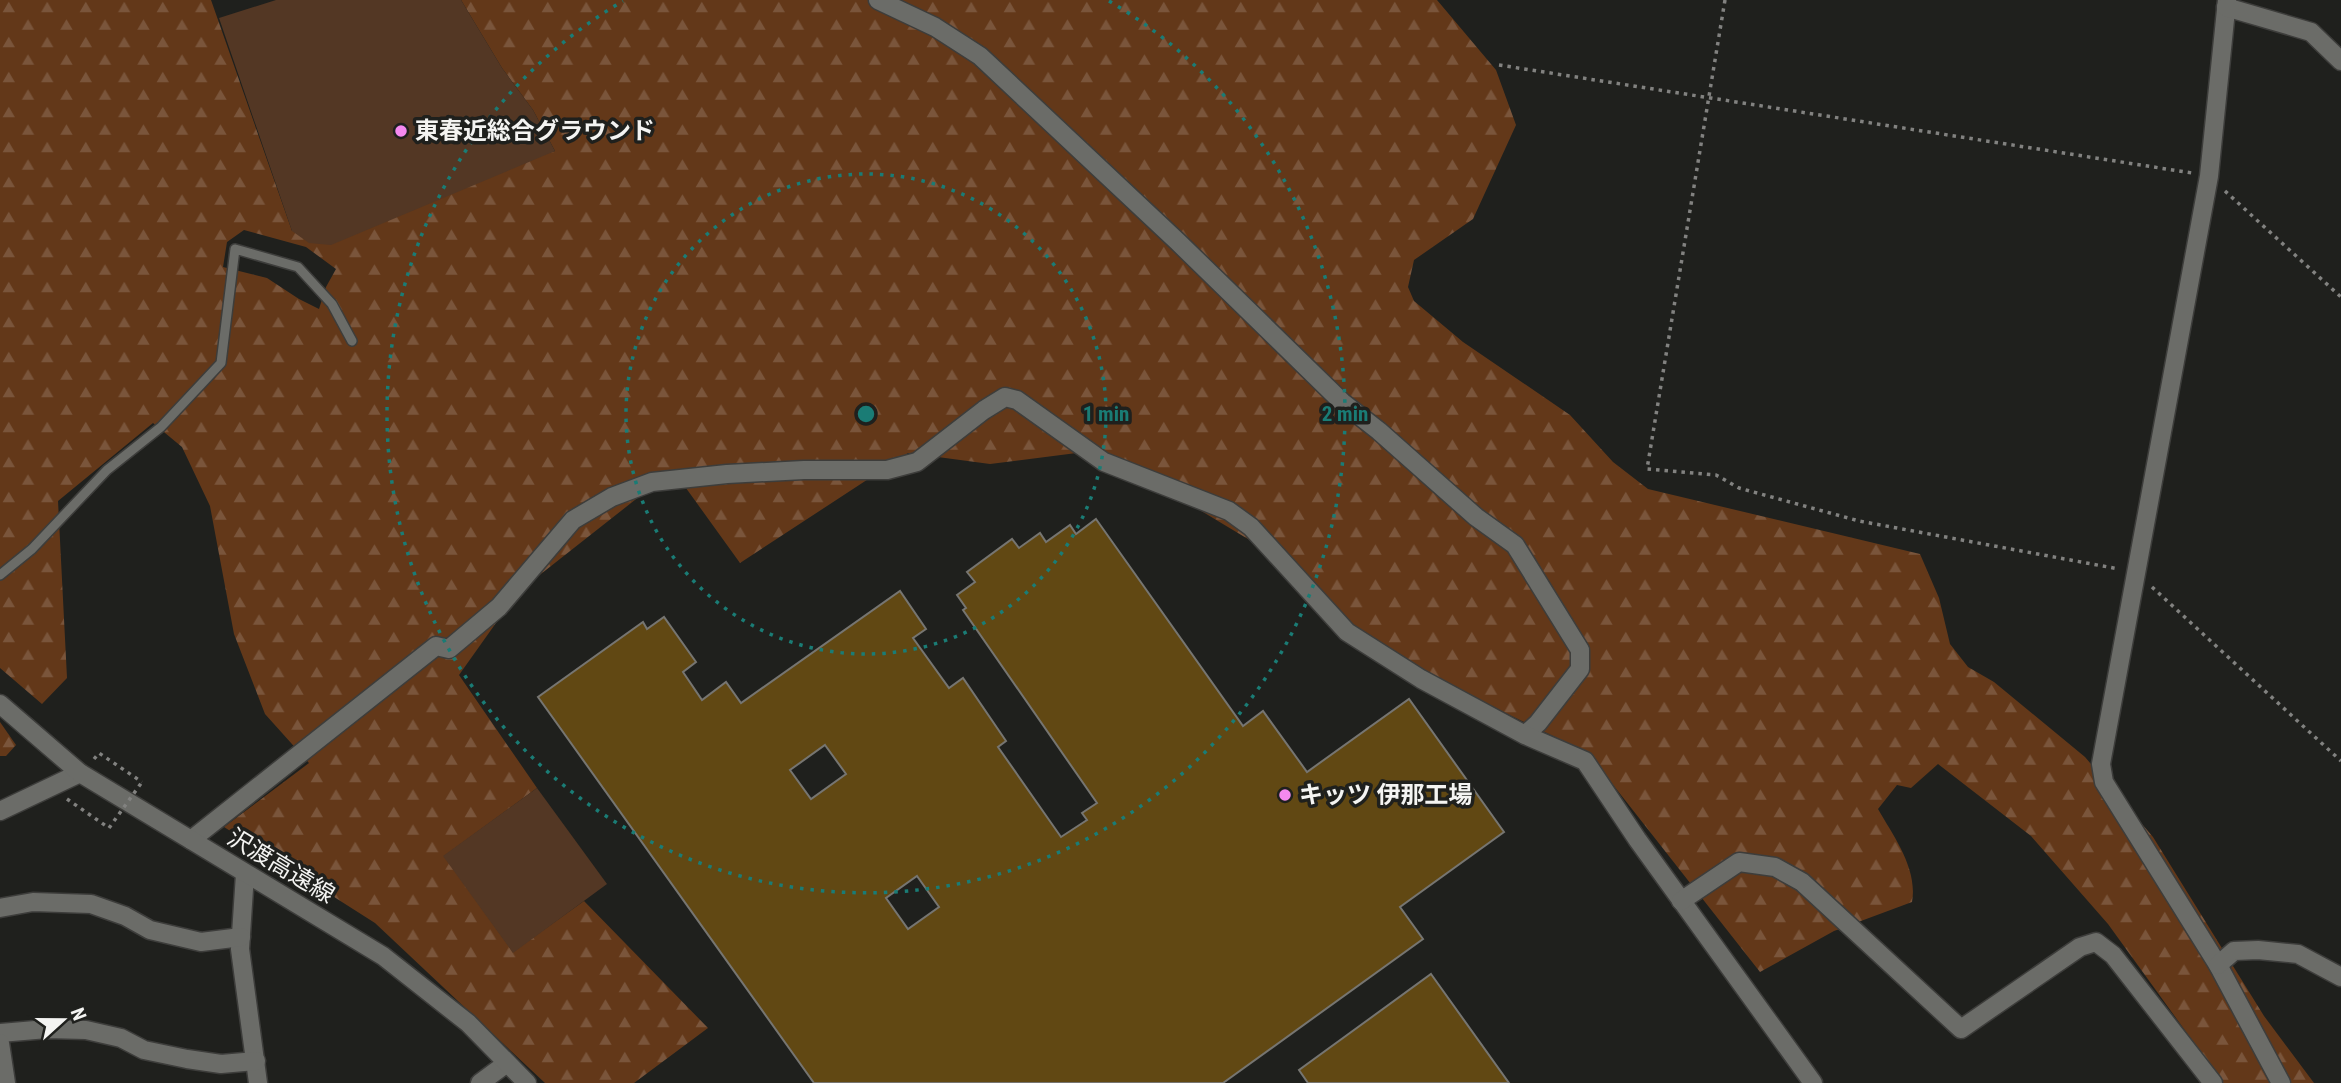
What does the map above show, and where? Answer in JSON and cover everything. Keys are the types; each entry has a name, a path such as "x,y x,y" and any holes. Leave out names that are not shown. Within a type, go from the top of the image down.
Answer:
{"street":[{"path":"878,0 935,27 980,56 1177,241 1342,402 1476,517 1514,545 1580,650 1580,669 1538,723 1525,735"},
{"path":"2281,1083 2218,965 2104,782 2101,764 2208,176 2226,3 2311,32 2341,61"},
{"path":"191,840 436,646 449,649 499,607 573,520 611,497 652,482 727,474 887,470 917,462 1005,397 1017,400 1104,462 1228,511 1251,527 1347,632 1420,679 1525,735 1585,761 1681,901 1813,1083"},
{"name":"沢渡高遠線","path":"0,704 80,773 383,956 468,1023 527,1083"},
{"path":"0,811 80,773"},
{"path":"1681,901 1739,862 1775,867 1802,882 1961,1030 2080,947 2096,942 2113,955 2213,1083"},
{"path":"245,874 240,949 258,1083"},
{"path":"0,908 33,902 91,904 125,916 150,929 201,942 241,937"},
{"path":"2218,965 2234,951 2258,950 2298,954 2341,977"},
{"path":"0,1033 47,1029 86,1030 121,1038 144,1050 187,1059 221,1064 256,1061"},
{"path":"0,1043 6,1083"},
{"path":"480,1083 507,1063"}],"lane":[{"path":"0,575 32,549 107,470 161,427 221,363 235,249 298,267 331,304 352,341"}],"path":[{"path":"1725,0 1647,469 1716,474 1739,488 1858,521 2135,572 2341,761"},
{"path":"1499,65 2208,176 2341,297"},
{"path":"69,801 109,828 142,782 99,753 94,759"},
{"path":"63,796 73,793"},
{"path":"111,815 121,822"}],"green space":[{"path":"0,0 211,0 292,231 555,151 533,110 502,68 461,0 1437,0 1496,70 1516,125 1473,219 1414,260 1408,287 1414,301 1463,342 1570,415 1613,462 1648,489 1920,554 1939,598 1950,644 1968,667 1994,682 2085,757 2153,837 2264,1016 2314,1083 2223,1083 2108,924 2031,836 1938,764 1911,788 1897,785 1878,809 1908,865 1913,890 1912,902 1834,931 1760,972 1588,753 1431,677 1358,631 1296,568 1100,450 990,464 908,453 740,563 673,470 518,592 459,675 537,788 444,856 513,952 584,901 708,1028 634,1083 545,1083 375,923 224,827 309,763 265,714 234,634 210,506 182,447 153,423 58,501 67,678 42,704 0,668","holes":["244,230 306,247 336,269 326,287 319,309 267,278 223,267 227,242"]},
{"path":"0,722 16,745 6,756 0,756"}],"shaded area":[{"name":"東春近総合グラウンド","path":"276,0 461,0 502,68 533,110 555,151 331,245 309,243 292,231 219,18"},
{"path":"537,788 607,884 513,953 443,856"}],"building":[{"name":"キッツ 伊那工場","path":"1096,519 1243,726 1263,711 1307,772 1409,699 1504,832 1400,907 1423,939 1223,1083 814,1083 538,697 643,622 647,629 664,617 696,662 683,672 702,700 726,682 741,703 900,591 926,629 913,638 949,688 963,678 1006,741 998,747 1061,837 1087,820 1082,813 1097,803 963,610 966,608 957,595 975,582 967,572 1012,539 1019,548 1040,533 1046,542 1070,525 1076,534","holes":["825,745 846,774 811,799 790,770","917,876 939,907 908,929 886,898"]},
{"path":"1431,974 1509,1083 1308,1083 1299,1070"}],"place":[{"name":"東春近総合グラウンド","path":"401,131"},
{"name":"キッツ 伊那工場","path":"1285,795"}]}
